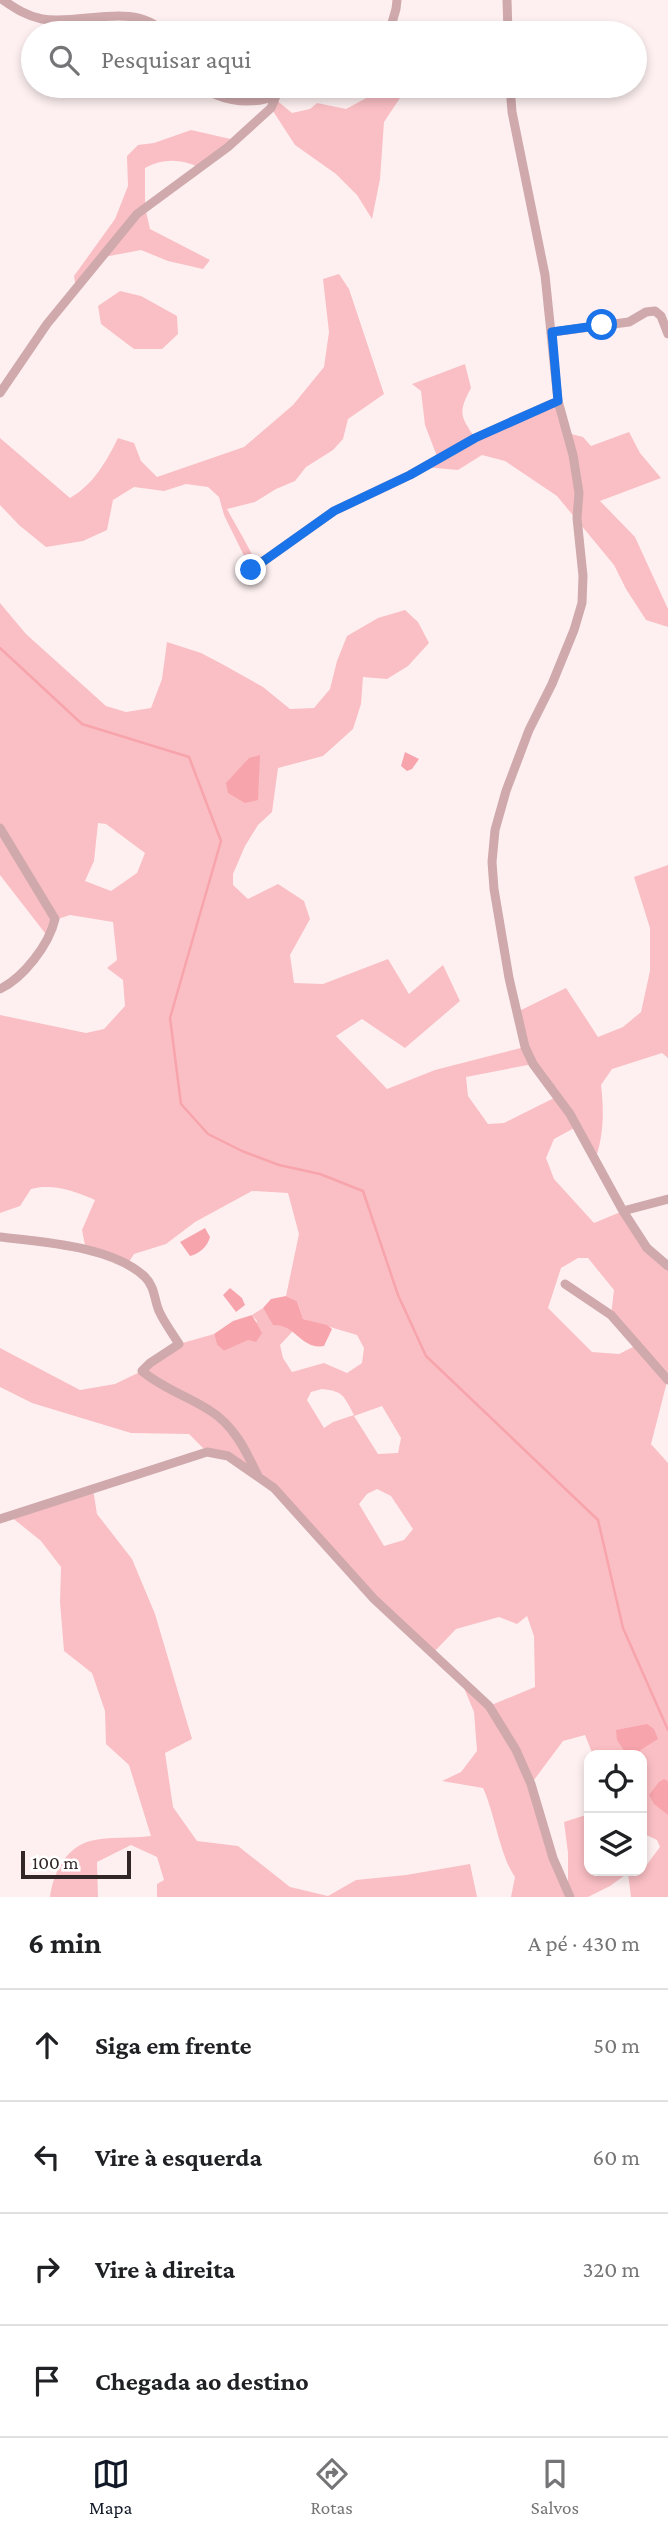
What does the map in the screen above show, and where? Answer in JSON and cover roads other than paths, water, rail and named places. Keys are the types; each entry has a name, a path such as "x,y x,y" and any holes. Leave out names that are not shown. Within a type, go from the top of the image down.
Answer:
{"street":[{"path":"3,0 23,14 45,19 113,15 144,21"},
{"path":"393,21 397,0"},
{"path":"507,0 508,21"},
{"path":"228,98 238,101 268,98"},
{"path":"0,393 47,324 137,214 235,140 271,108 275,98"},
{"path":"511,98 545,275 558,401 573,455 579,493 577,519 583,576 582,603 574,630 529,730 506,791 495,830 492,862 494,889 502,946 525,1047 533,1064 570,1114 622,1211 647,1248 668,1266"},
{"path":"552,332 629,322 646,312 655,311 661,316 668,334"},
{"path":"251,570 334,511 410,475 475,438 558,401"},
{"path":"0,828 55,919 52,930 24,973 0,989"},
{"path":"622,1211 668,1199"},
{"path":"0,1237 86,1250 127,1265 144,1276 154,1290 159,1311 179,1344 142,1371 153,1380 211,1411 233,1429 259,1478"},
{"path":"565,1284 611,1315 668,1380"},
{"path":"0,1519 207,1452 228,1456 274,1488 374,1599 489,1706 516,1750 531,1784 552,1858 570,1897"}],"waterway":[{"path":"0,648 82,724 189,757 221,841 170,1018 181,1104 208,1134 242,1151 279,1165 320,1174 363,1191 398,1295 426,1356 598,1520 623,1628 668,1730"}]}
